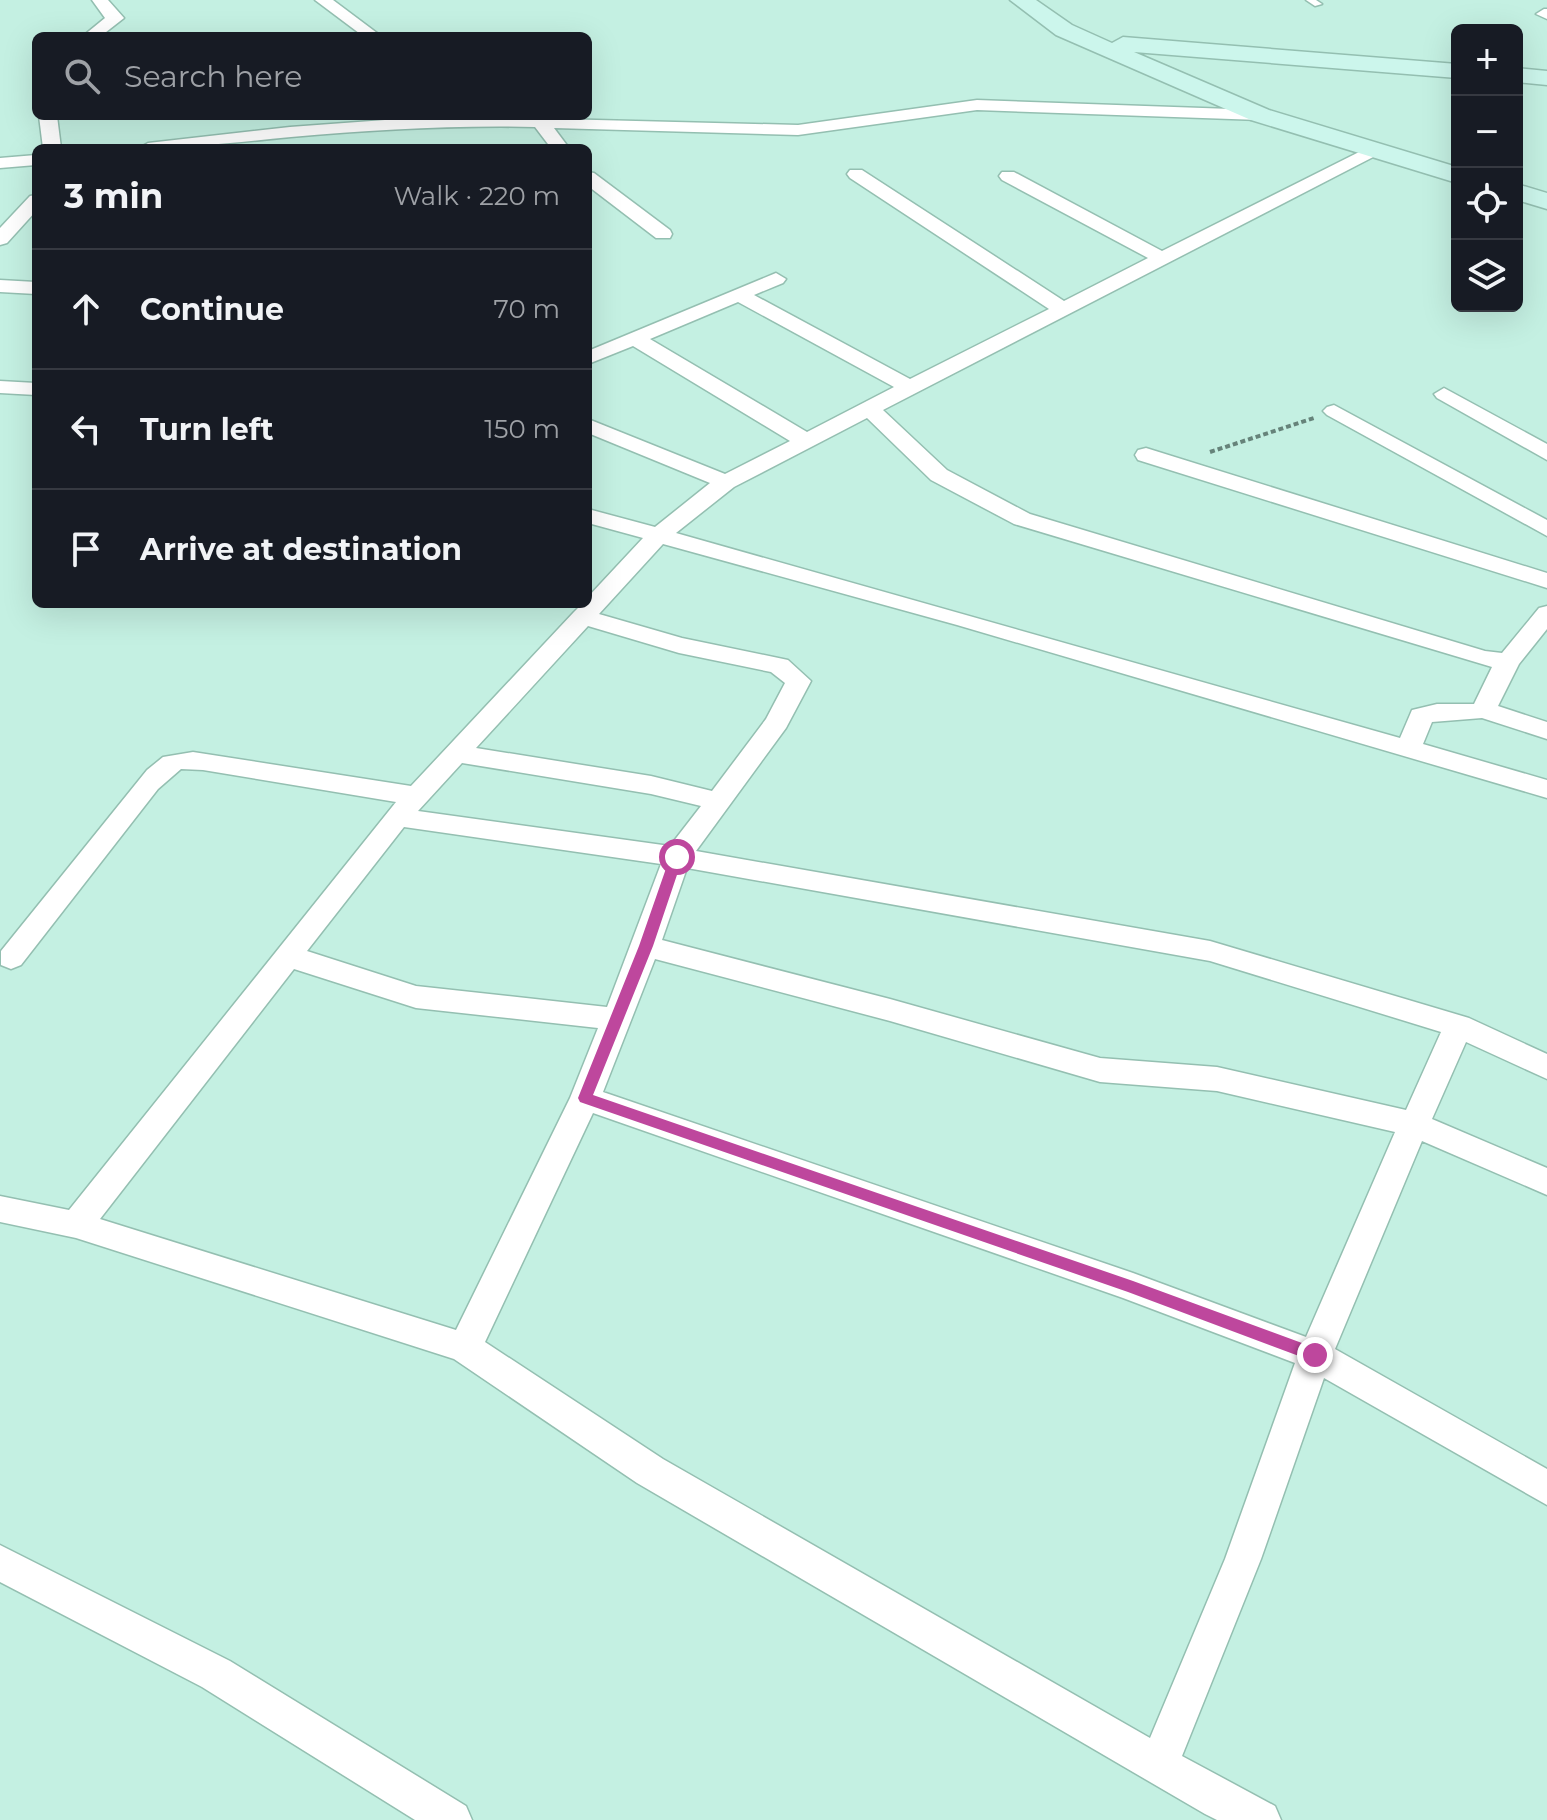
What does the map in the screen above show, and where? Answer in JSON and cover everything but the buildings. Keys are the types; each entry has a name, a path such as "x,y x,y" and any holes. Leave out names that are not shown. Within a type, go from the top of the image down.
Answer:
{"street":[{"path":"97,32 116,18 109,14 100,0"},
{"path":"323,0 367,32"},
{"path":"1021,0 1064,30 1260,115 1451,173"},
{"path":"1084,38 1451,70"},
{"path":"1523,76 1547,78"},
{"path":"455,120 798,130 977,105 1260,115"},
{"path":"48,120 52,144"},
{"path":"218,144 288,140 406,120"},
{"path":"540,122 557,144"},
{"path":"592,606 658,536 726,482 1373,150"},
{"path":"0,163 32,160"},
{"path":"856,174 1064,310"},
{"path":"1008,176 1164,259"},
{"path":"592,180 663,234"},
{"path":"1523,194 1547,201"},
{"path":"0,239 32,204"},
{"path":"592,356 776,279"},
{"path":"0,286 32,288"},
{"path":"739,295 911,388"},
{"path":"635,339 806,441"},
{"path":"0,387 32,389"},
{"path":"1444,394 1547,453"},
{"path":"870,409 939,475 1022,519 1483,659 1508,661"},
{"path":"1334,411 1547,529"},
{"path":"592,427 726,482"},
{"path":"1146,455 1547,581"},
{"path":"592,517 1409,747 1547,789"},
{"path":"76,1225 397,817 590,608"},
{"path":"465,1348 585,1098 646,946 677,857 777,722 799,681 779,666 679,645 582,617"},
{"path":"1483,710 1508,661 1543,625"},
{"path":"1409,747 1421,716 1435,710 1466,715 1483,710 1547,731"},
{"path":"458,754 651,785 718,801"},
{"path":"11,958 149,783 169,763 183,759 203,761 417,796"},
{"path":"397,817 677,857 1210,951 1459,1026 1547,1067"},
{"path":"646,946 890,1010 1100,1070 1217,1079 1414,1124 1547,1182"},
{"path":"288,956 416,997 617,1019"},
{"path":"1159,1764 1243,1559 1315,1355 1459,1026"},
{"path":"585,1098 1133,1287 1315,1355 1547,1488"},
{"path":"0,1209 76,1225 465,1348 650,1471 1219,1800 1261,1820"},
{"path":"0,1563 216,1674 452,1820"}],"path":[{"path":"1174,464 1334,411"}],"route":[{"path":"677,857 646,946 585,1098 1133,1287 1315,1355"}]}
